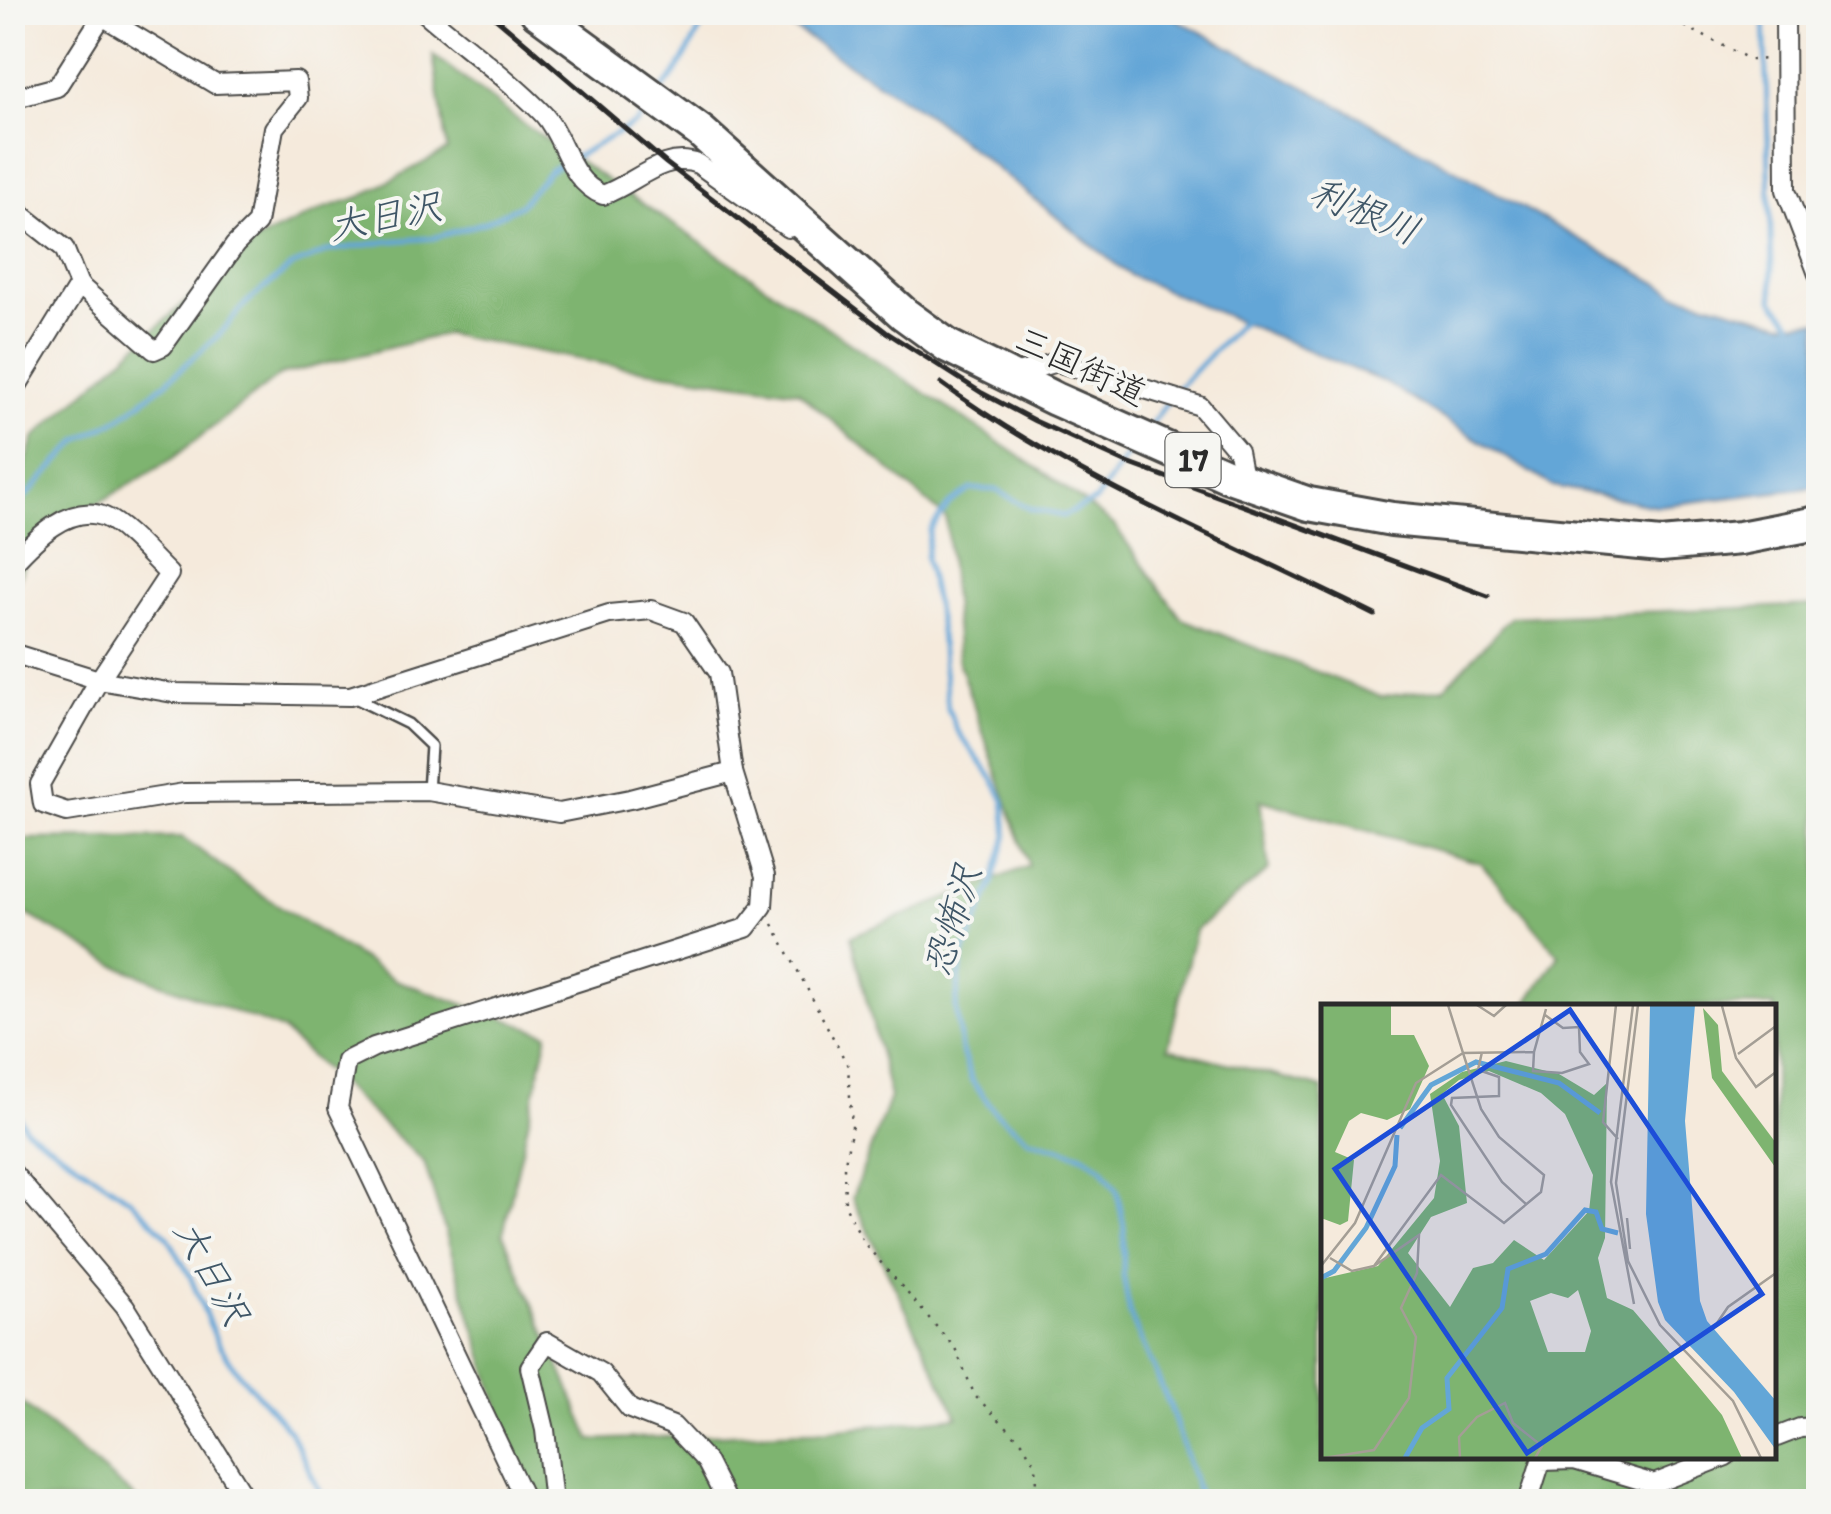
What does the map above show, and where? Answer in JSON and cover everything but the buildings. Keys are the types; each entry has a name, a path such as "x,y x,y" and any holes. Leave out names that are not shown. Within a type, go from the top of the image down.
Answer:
{"highway":[{"name":"三国街道","path":"537,12 658,98 904,314 948,346 1006,376 1244,482 1309,504 1392,519 1661,545 1740,538 1818,522"}],"street":[{"path":"424,12 546,117 573,169 594,191 603,195 658,166 683,159 698,164 788,228 807,229"},
{"path":"1785,12 1782,58 1786,190 1818,274"},
{"path":"12,99 57,87 102,16 215,84 296,82 298,98 274,128 257,223 234,245 163,346 154,350 79,285 64,248 12,207"},
{"path":"12,394 79,285"},
{"path":"1006,376 1057,362 1200,406 1238,452 1244,482"},
{"path":"12,564 31,543 65,520 83,515 104,516 169,574 99,680 40,784 44,804 66,812 184,793 428,791 559,814 630,800 733,772"},
{"path":"12,653 99,680 173,693 350,696 609,614 651,610 684,622 720,673 733,772 766,876 763,906 746,928 374,1047 346,1061 338,1108 526,1502"},
{"path":"12,1172 125,1306 248,1502"},
{"path":"553,1502 544,1430 530,1367 547,1342 601,1373 630,1409 673,1426 706,1461 727,1502"},
{"path":"1776,1437 1800,1428 1818,1427"},
{"path":"1528,1502 1541,1461 1574,1460 1654,1484 1718,1459"}],"lane":[{"path":"350,696 408,724 431,746 428,791"}],"path":[{"path":"1657,12 1751,60 1782,58"},
{"path":"763,906 848,1066 852,1126 844,1167 845,1205 864,1243 955,1348 975,1396 1022,1442 1036,1466 1038,1502"}],"green space":[{"path":"433,55 525,125 1046,474 1114,525 1182,619 1381,697 1444,688 1511,617 1818,605 1818,1501 527,1501 424,1162 282,1030 117,966 13,906 13,833 23,839 182,837 244,883 395,980 548,1034 503,1234 591,1440 829,1430 958,1417 852,1198 890,1097 851,936 1029,866 958,661 946,518 798,391 610,365 445,334 280,375 169,461 31,543 13,596 13,498 35,437 251,243 325,208 360,197 447,150"},
{"path":"22,1404 139,1501 13,1501 13,1412"}],"water":[{"name":"利根川","path":"769,13 1165,13 1359,116 1677,294 1783,323 1818,321 1818,487 1657,506 1553,486 1384,382 1129,275 933,118"}],"waterway":[{"name":"大日沢","path":"661,91 676,73 710,12"},
{"path":"1764,12 1773,300 1795,326"},
{"name":"大日沢","path":"12,511 80,439 117,420 164,384 220,334 246,303 292,266 328,251 433,238 486,222 520,205 549,171 636,123 648,107"},
{"name":"恐怖沢","path":"1174,392 1243,321"},
{"name":"恐怖沢","path":"1149,427 1168,401"},
{"name":"恐怖沢","path":"1129,453 1095,501 1063,516 1031,509 996,490 971,489 950,503 930,530 926,558 939,623 948,709 957,731 993,779 1004,802 1007,836 992,886 962,958 956,1006 961,1049 972,1081 996,1113 1029,1139 1083,1155 1101,1167 1117,1190 1124,1227 1123,1274 1130,1315 1170,1406 1201,1502"},
{"name":"大日沢","path":"12,1105 26,1129 131,1200 168,1237 190,1276 217,1342 290,1431 325,1502"}],"railway":[{"path":"489,12 666,163 886,332 982,393 1125,462 1488,596"},
{"path":"941,383 1097,479 1375,615"}]}
